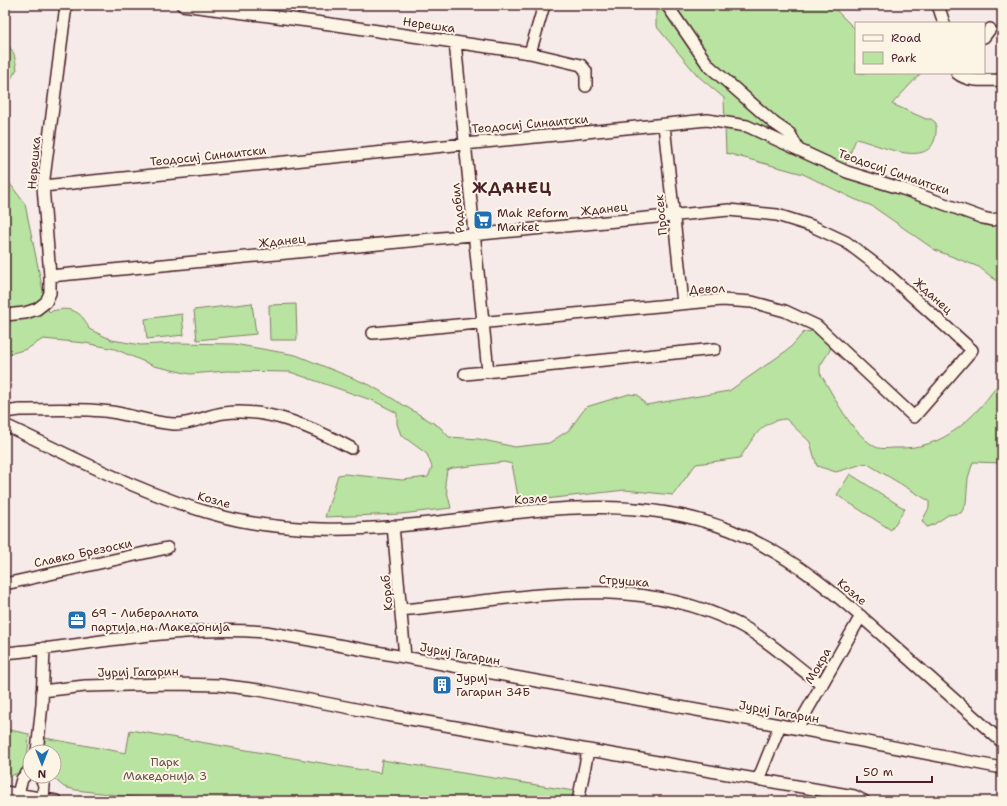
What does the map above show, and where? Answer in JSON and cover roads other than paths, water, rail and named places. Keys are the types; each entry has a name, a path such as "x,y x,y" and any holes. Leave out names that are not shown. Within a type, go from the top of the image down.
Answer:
{"street":[{"name":"Нерешка","path":"5,315 25,313 41,307 49,296 50,276 43,186 66,5"},
{"name":"Нерешка","path":"182,5 530,53 581,65 586,71 586,86"},
{"path":"530,53 544,5"},
{"path":"667,5 708,65 774,123 790,134 798,148"},
{"path":"938,5 944,22"},
{"name":"Радобил","path":"455,42 488,372"},
{"path":"958,74 962,77 978,80 1002,80"},
{"name":"Теодосиј Синаитски","path":"43,186 707,120 747,126 798,148 847,172 903,189 983,218 992,220 1002,218"},
{"name":"Просек","path":"664,125 684,303"},
{"name":"Жданец","path":"50,276 729,210 777,215 812,226 846,242 883,270 972,350"},
{"name":"Девол","path":"373,333 483,324 684,303 722,300 752,302 785,311 817,326 914,417 972,350"},
{"path":"465,374 715,349"},
{"path":"5,412 20,410 109,412 174,424 191,422 225,413 255,413 294,423 331,437 352,448"},
{"name":"Козле","path":"5,425 116,477 183,505 220,516 292,528 325,529 393,526 494,515 584,508 627,508 682,516 729,530 769,548 816,578 861,616 1002,742"},
{"name":"Кораб","path":"393,526 405,657"},
{"name":"Славко Брезоски","path":"5,584 167,548"},
{"name":"Струшка","path":"401,610 590,592 617,592 662,598 722,617 740,625 756,635 822,685"},
{"name":"Мокра","path":"797,728 861,616"},
{"name":"Јуриј Гагарин","path":"5,653 166,632 223,630 273,633 797,728 1002,768"},
{"path":"37,744 42,691 44,648"},
{"name":"Јуриј Гагарин","path":"42,691 138,684 219,685 259,690 381,714 588,751 854,796 864,801"},
{"path":"758,780 780,725"},
{"path":"578,801 588,751"},
{"path":"18,794 22,779"},
{"path":"43,784 43,799"},
{"path":"5,792 56,801"}],"place":[{"name":"Mak Reform Market","path":"483,220"},
{"name":"69 - Либералната партија на Македонија","path":"77,620"},
{"name":"Јуриј Гагарин 34Б","path":"442,685"}],"district":[{"name":"ЖДАНЕЦ","path":"512,187"}],"park label":[{"name":"Парк Македонија 3","path":"165,769"}]}
